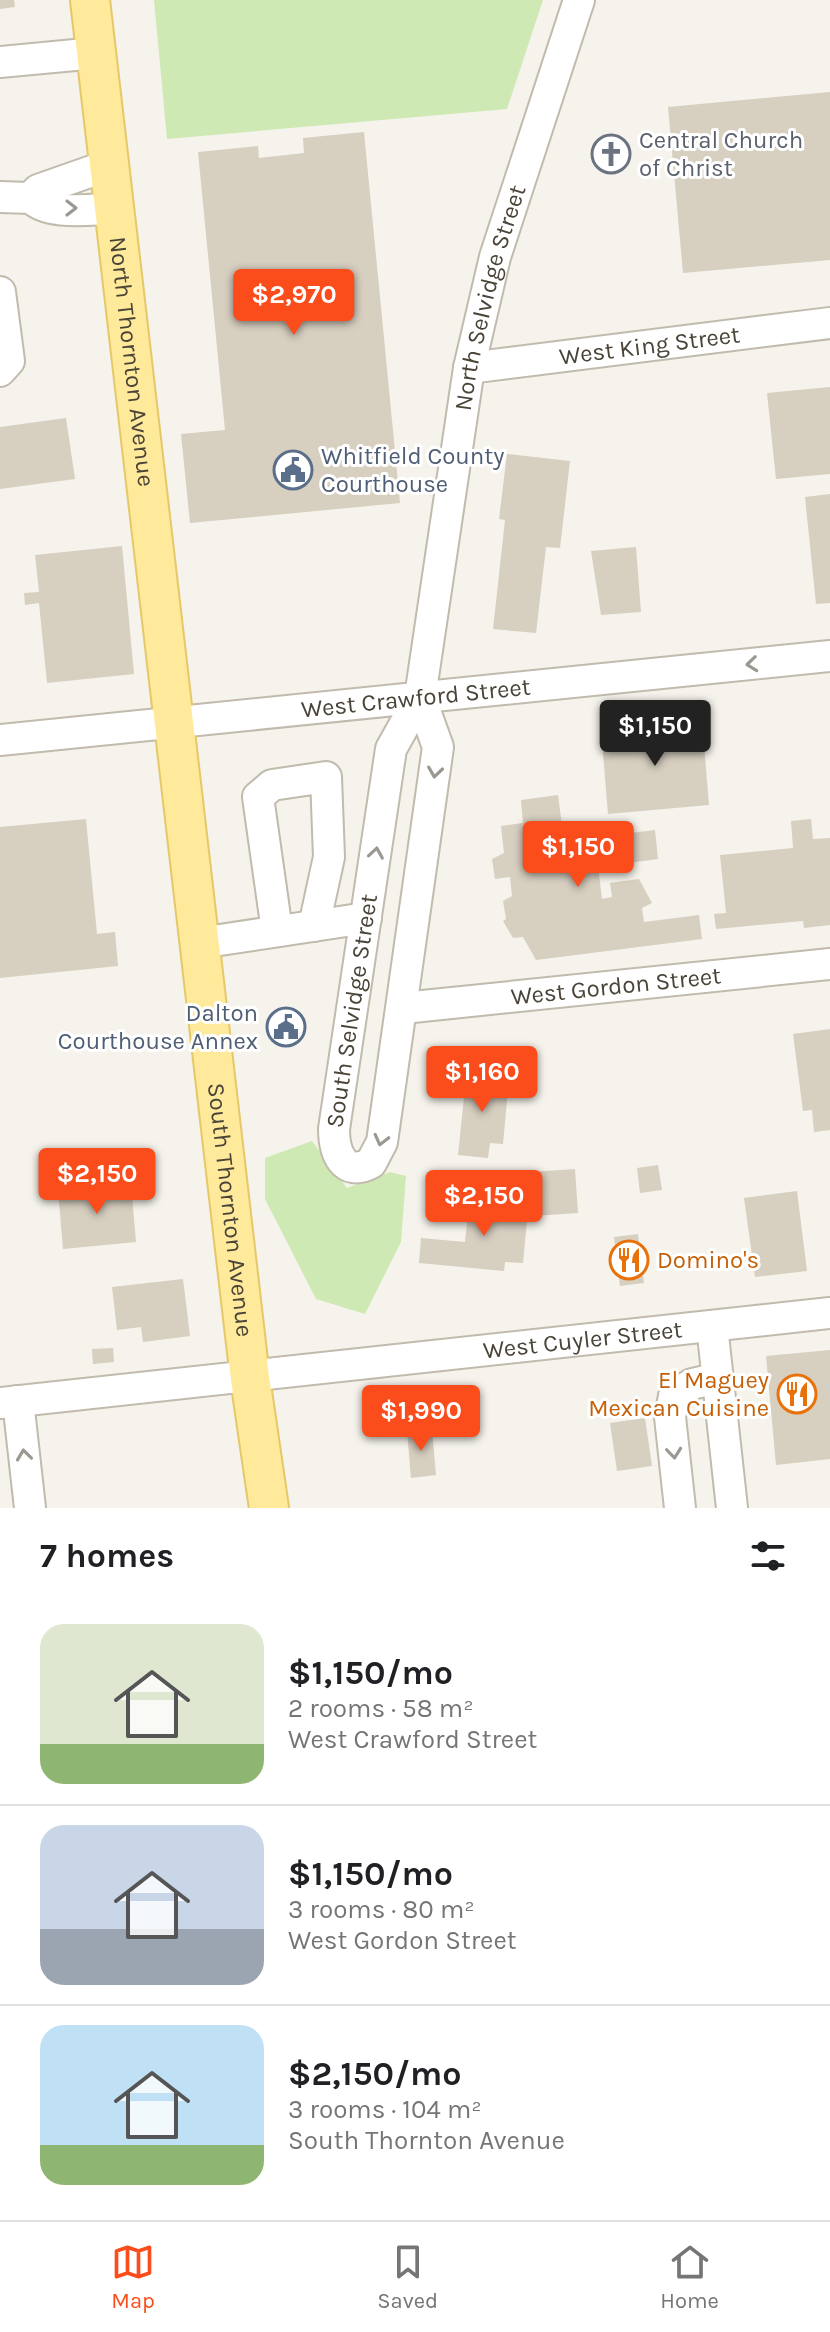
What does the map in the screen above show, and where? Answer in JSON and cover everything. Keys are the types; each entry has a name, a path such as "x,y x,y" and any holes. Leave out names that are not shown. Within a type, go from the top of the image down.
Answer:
{"main road":[{"name":"North Thornton Avenue","path":"90,0 174,722"},
{"name":"South Thornton Avenue","path":"174,722 250,1378 269,1508"}],"street":[{"name":"North Selvidge Street","path":"420,697 469,368 500,242 579,0"},
{"path":"0,62 96,53"},
{"path":"31,198 38,190 109,165"},
{"path":"0,197 31,198 37,204 55,208 114,209"},
{"path":"0,292 9,361 0,371"},
{"name":"West King Street","path":"469,368 830,323"},
{"name":"West Crawford Street","path":"0,740 830,656"},
{"name":"South Selvidge Street","path":"420,697 438,747 403,1008 382,1142 371,1163 354,1167 340,1160 335,1153 334,1129 391,749 420,697"},
{"path":"277,931 258,797 272,785 326,777 329,857 314,926"},
{"path":"200,943 366,918"},
{"name":"West Gordon Street","path":"403,1008 830,964"},
{"name":"West Cuyler Street","path":"9,1402 830,1313"},
{"path":"712,1326 732,1508"},
{"path":"680,1508 670,1417 674,1396 692,1384 718,1378"},
{"path":"9,1402 30,1508"}],"green space":[{"path":"154,0 543,0 507,109 167,139"},
{"path":"312,1141 347,1188 390,1172 406,1176 401,1242 365,1314 316,1299 265,1199 265,1158"}],"building":[{"path":"0,0 14,0 15,7 0,9"},
{"path":"830,92 830,260 683,273 668,107"},
{"path":"364,132 400,503 190,523 181,434 225,430 198,152 258,146 259,158 304,153 303,138"},
{"path":"830,387 830,474 776,479 767,393"},
{"path":"66,418 75,479 0,489 0,427"},
{"path":"507,454 570,461 560,548 546,547 536,633 493,629 505,520 499,519"},
{"path":"830,494 830,603 816,604 805,497"},
{"path":"122,546 134,674 47,683 39,603 25,605 24,593 39,592 35,555"},
{"path":"636,547 641,612 601,615 591,551"},
{"path":"702,721 709,805 608,814 601,730"},
{"path":"558,795 564,841 655,830 658,859 598,867 602,899 612,897 610,883 639,879 652,903 642,908 644,922 699,915 702,939 536,960 523,937 513,938 503,921 506,919 503,901 512,896 510,877 495,879 492,859 504,853 501,826 523,823 521,800"},
{"path":"86,819 97,934 115,932 118,966 0,978 0,827"},
{"path":"811,819 813,839 830,838 830,925 804,928 803,921 716,929 714,914 726,913 720,855 793,848 791,821"},
{"path":"830,1029 830,1130 814,1132 812,1110 803,1111 793,1034"},
{"path":"467,1069 500,1073 498,1088 508,1089 503,1144 490,1143 488,1158 458,1155"},
{"path":"658,1165 662,1190 640,1193 637,1168"},
{"path":"575,1169 578,1213 533,1216 530,1172"},
{"path":"131,1184 136,1242 63,1249 58,1190"},
{"path":"797,1191 807,1271 755,1277 744,1198"},
{"path":"494,1196 529,1199 523,1263 505,1262 504,1271 419,1263 421,1238 465,1242 469,1203 493,1205"},
{"name":"Domino's","path":"638,1234 644,1283 620,1286 614,1237"},
{"path":"183,1279 190,1336 143,1342 141,1327 117,1330 112,1287"},
{"path":"113,1348 114,1362 93,1364 92,1349"},
{"path":"830,1350 830,1459 776,1465 766,1356"},
{"path":"645,1418 652,1466 617,1471 610,1423"},
{"path":"432,1429 436,1475 411,1478 407,1431"}],"place":[{"name":"Central Church of Christ","path":"611,154"},
{"name":"Whitfield County Courthouse","path":"293,470"},
{"name":"Dalton Courthouse Annex","path":"286,1027"},
{"name":"Domino's","path":"629,1260"},
{"name":"El Maguey Mexican Cuisine","path":"797,1394"}]}
